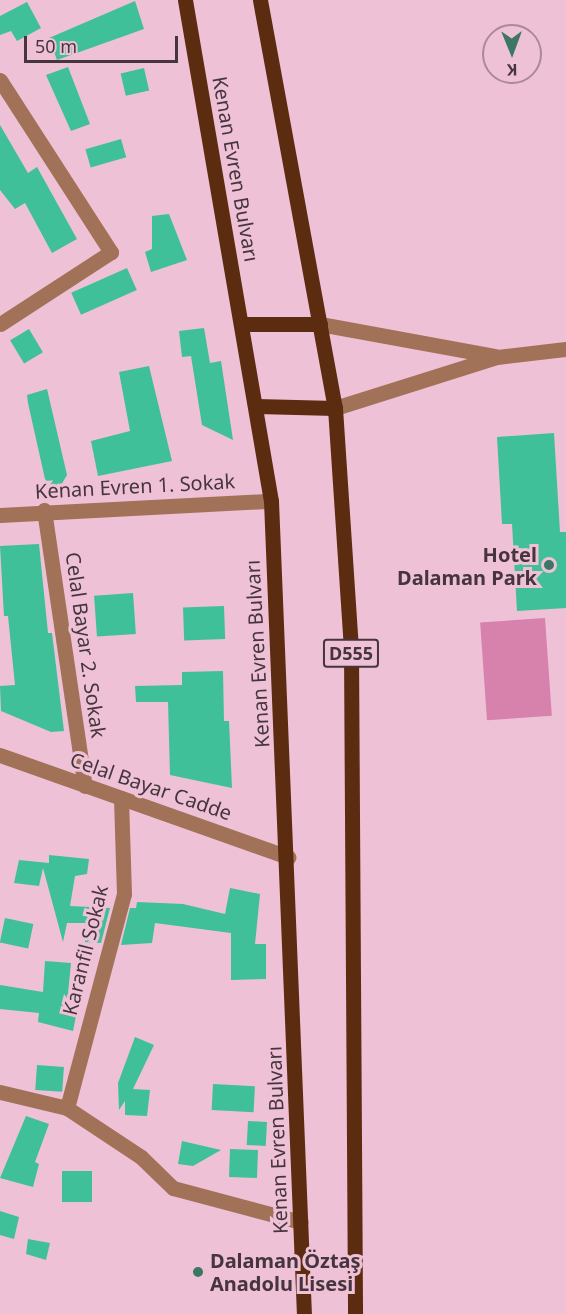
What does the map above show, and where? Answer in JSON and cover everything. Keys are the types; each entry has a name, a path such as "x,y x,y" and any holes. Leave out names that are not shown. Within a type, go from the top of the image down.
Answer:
{"main road":[{"name":"Kenan Evren Bulvarı","path":"184,0 271,501 288,857 304,1314"},
{"name":"D555","path":"260,0 335,408 351,651 355,1314"},
{"path":"242,324 320,324"},
{"path":"256,406 335,408"}],"street":[{"path":"0,80 111,252 0,324"},
{"path":"320,324 497,357"},
{"path":"335,408 497,357 566,349"},
{"name":"Kenan Evren 1. Sokak","path":"0,515 44,510 271,501"},
{"name":"Celal Bayar 2. Sokak","path":"44,510 85,786"},
{"name":"Celal Bayar Cadde","path":"0,755 288,857"},
{"name":"Karanfil Sokak","path":"67,1108 124,894 121,798"},
{"path":"0,1092 67,1108 141,1157 173,1188 302,1222"}],"shaded area":[{"path":"545,618 552,716 487,720 480,623"}],"building":[{"path":"135,1 144,29 57,60 49,38"},
{"path":"27,2 41,28 17,41 11,31 0,35 0,16"},
{"path":"68,67 90,124 71,131 46,75"},
{"path":"144,68 149,90 126,96 121,73"},
{"path":"0,125 28,173 37,167 77,239 52,253 25,203 15,209 0,190"},
{"path":"121,139 126,157 91,167 85,149"},
{"path":"169,214 187,260 151,272 145,252 152,249 152,216"},
{"path":"127,268 137,290 81,315 71,293"},
{"path":"204,328 210,363 221,361 233,440 202,425 191,356 182,357 179,331"},
{"path":"29,329 43,352 24,363 10,340"},
{"path":"149,366 172,461 98,476 91,441 130,431 119,372"},
{"path":"47,389 67,475 57,492 45,479 27,395"},
{"path":"554,433 560,532 566,532 566,608 517,611 512,524 502,524 497,437"},
{"path":"39,544 48,633 52,633 64,731 51,732 1,711 0,686 15,685 8,616 4,616 0,546"},
{"path":"133,593 136,634 97,637 94,596"},
{"path":"224,606 225,639 184,640 183,607"},
{"path":"223,671 224,721 229,721 232,788 170,775 168,702 136,702 135,686 182,685 182,672"},
{"path":"49,855 89,859 87,874 75,876 70,906 110,908 101,943 85,942 86,923 67,923 63,942 43,868 39,886 14,883 19,860 49,863"},
{"path":"230,888 260,894 255,944 266,944 266,979 231,980 231,933 155,923 152,943 121,945 130,908 136,908 137,902 183,904 225,914"},
{"path":"5,918 33,924 28,948 0,942"},
{"path":"45,961 71,963 67,1004 78,1006 73,1031 38,1022 39,1013 0,1009 0,985 43,992"},
{"path":"135,1037 154,1045 133,1089 150,1090 147,1116 125,1115 125,1101 119,1110 118,1083"},
{"path":"37,1065 64,1067 62,1092 35,1090"},
{"path":"213,1084 255,1086 254,1112 212,1110"},
{"path":"26,1116 49,1124 35,1162 39,1164 33,1187 0,1178"},
{"path":"248,1121 267,1122 266,1146 247,1145"},
{"path":"182,1141 221,1150 193,1166 178,1164"},
{"path":"230,1149 258,1150 257,1178 229,1177"},
{"path":"62,1171 92,1171 92,1202 62,1202"},
{"path":"0,1211 19,1217 14,1239 0,1235"},
{"path":"28,1239 50,1243 46,1260 26,1254"}],"place":[{"name":"Hotel Dalaman Park","path":"549,565"},
{"name":"Dalaman Öztaş Anadolu Lisesi","path":"198,1272"}]}
